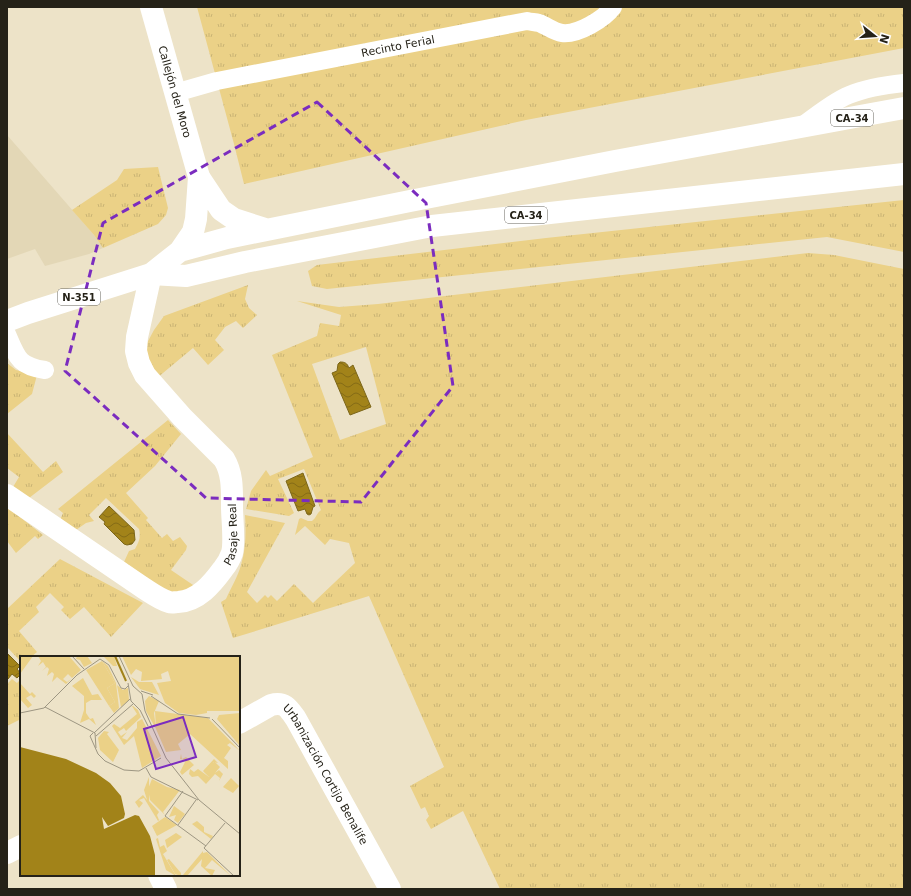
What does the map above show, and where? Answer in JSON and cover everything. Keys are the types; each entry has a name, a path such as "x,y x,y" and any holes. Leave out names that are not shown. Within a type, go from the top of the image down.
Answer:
{"main road":[{"name":"Callejón del Moro","path":"151,7 199,177"},
{"name":"CA-34","path":"152,274 180,251 227,238 607,162 904,108"},
{"name":"CA-34","path":"152,274 186,276 245,262 432,226 904,174"},
{"path":"199,177 221,210 234,219 266,230"},
{"path":"180,251 192,232 196,219 199,177"},
{"name":"N-351","path":"7,321 152,274"},
{"name":"Pasaje Real","path":"7,495 163,600 170,602 182,602 194,598 213,583 229,561 233,552 233,538 231,478 226,463 224,459 182,417 145,375 138,363 136,351 137,337 152,274"},
{"name":"Urbanización Cortijo Benalife","path":"240,722 271,705 275,704 288,707 390,889"},
{"path":"7,853 20,846"},
{"path":"160,876 166,889"}],"lane":[{"name":"Recinto Ferial","path":"175,93 217,81 527,21 562,33 580,30 596,22 613,7"},
{"path":"801,127 828,107 848,95 869,88 888,84 904,83"},
{"path":"7,334 16,354 22,362 33,368 45,370"}],"highlighted area":[{"path":"317,102 426,203 453,386 361,502 206,498 65,371 103,223"}],"shaded area":[{"path":"7,135 94,235 103,248 89,254 45,266 35,249 7,259"}],"green space":[{"path":"197,7 904,7 904,48 526,120 244,184"},
{"path":"158,167 168,208 166,215 158,224 103,248 94,235 72,210 117,180 124,169"},
{"path":"904,200 904,252 827,237 327,289 312,286 308,271 317,265 546,238"},
{"path":"808,253 834,255 904,269 904,889 500,889 463,811 431,829 426,820 429,816 425,807 421,809 410,786 444,767 369,596 233,638 221,602 226,599 241,565 244,553 246,527 245,515 285,523 247,592 257,603 265,595 268,598 271,595 277,601 294,584 313,603 355,563 349,543 330,539 325,545 305,526 295,535 299,519 301,518 312,521 321,510 304,469 278,479 294,513 289,516 246,509 251,491 266,470 270,476 313,457 272,355 317,336 320,323 339,326 341,315 297,301 339,307 378,304","holes":["366,347 386,424 340,440 312,364"]},
{"path":"248,285 245,299 249,308 257,315 243,328 236,321 225,327 215,340 224,350 208,365 193,348 157,378 147,358 147,343 164,316"},
{"path":"7,363 16,370 37,375 32,394 7,414"},
{"path":"168,420 181,434 155,466 126,493 148,518 146,520 162,538 167,534 173,541 180,537 187,546 186,550 171,570 199,589 168,593 124,562 129,551 135,549 138,544 140,532 139,529 106,498 89,515 94,521 86,523 76,530 60,520 63,513 58,509"},
{"path":"7,433 43,472 56,461 63,472 29,498 13,487 19,477 7,468"},
{"path":"7,507 43,535 38,539 35,536 16,553 7,541"},
{"path":"60,559 143,603 111,637 84,607 70,619 61,610 64,607 50,593 36,607 39,612 19,631 37,652 32,656 20,656 20,661 7,647 7,609"},
{"path":"12,679 17,683 20,680 20,720 7,726 7,684"}],"water":[{"path":"340,362 346,363 349,368 353,365 371,407 350,415 332,373 337,371 338,364"},
{"path":"303,473 315,506 309,515 305,509 298,511 286,481"},
{"path":"109,506 134,530 135,540 132,544 124,544 99,517"},
{"path":"7,653 20,666 17,669 20,675 17,678 12,674 8,679"}]}
